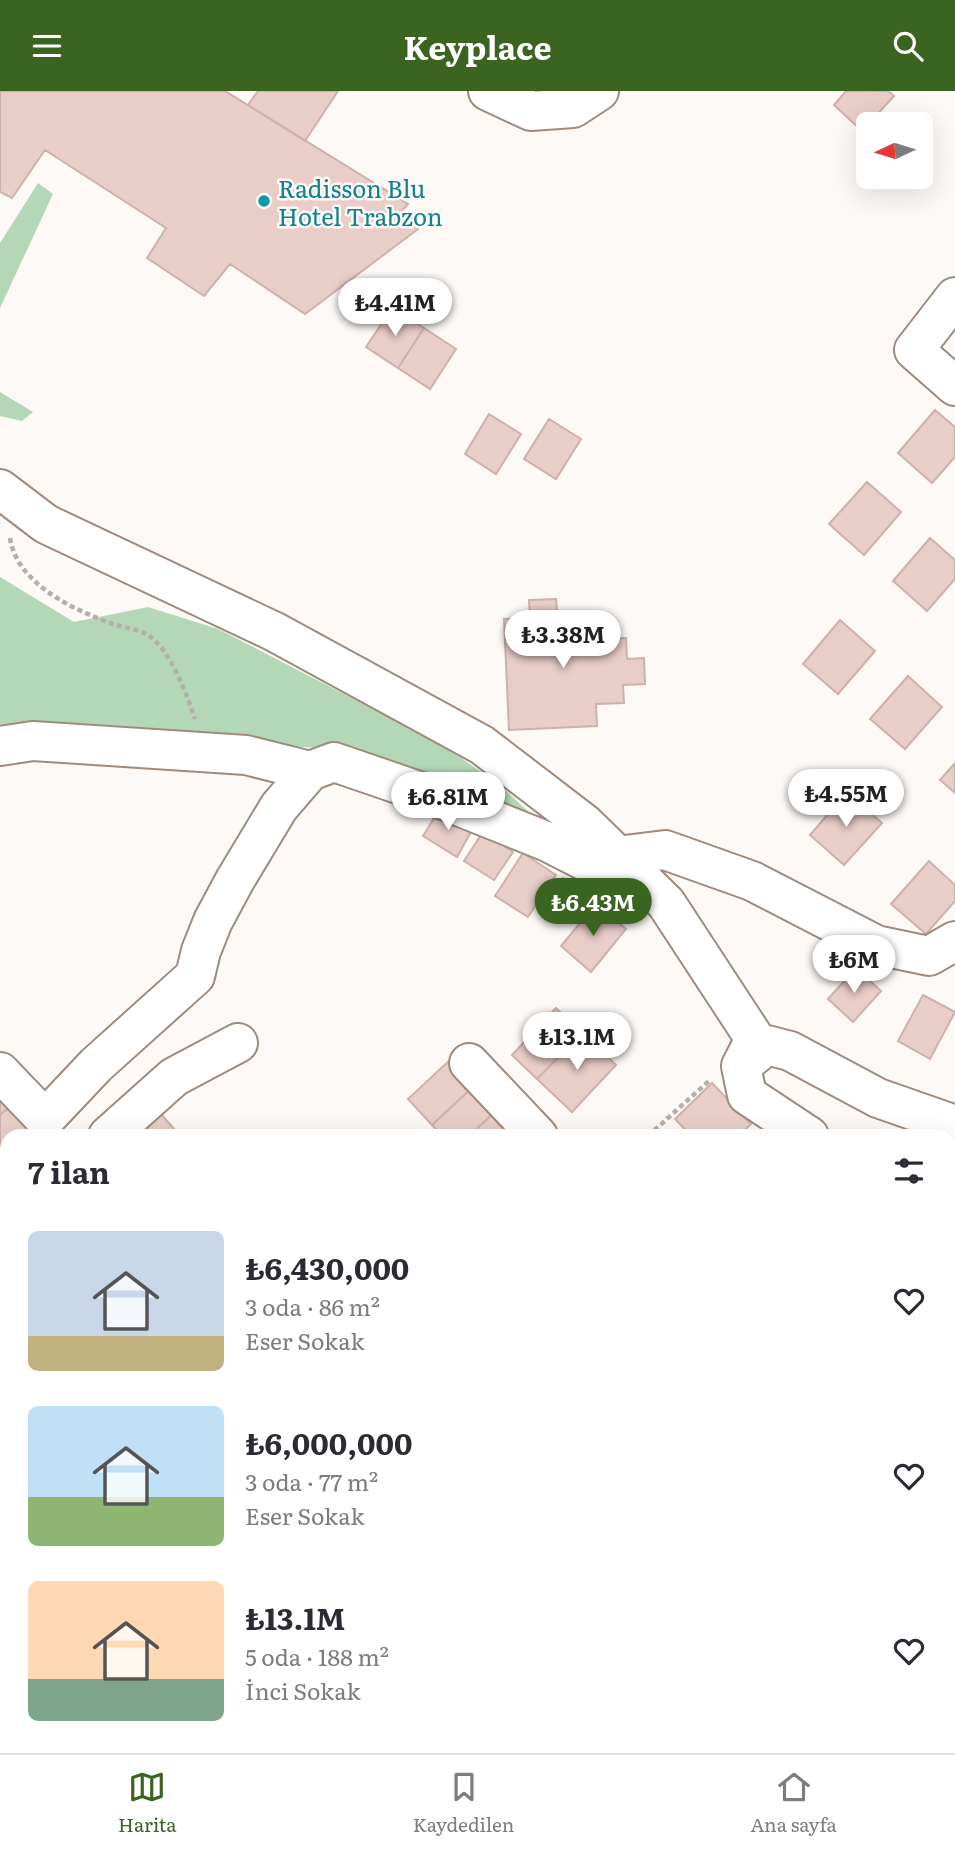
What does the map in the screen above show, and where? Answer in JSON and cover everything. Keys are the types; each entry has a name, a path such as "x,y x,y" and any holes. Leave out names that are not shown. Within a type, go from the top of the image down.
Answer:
{"street":[{"path":"488,91 531,111 573,108 599,91"},
{"path":"955,297 914,350 955,386"},
{"path":"0,489 46,524 275,632 482,745 585,824 666,903 755,1039 729,1070"},
{"path":"0,746 33,741 246,755 310,771"},
{"path":"0,1072 53,1127 96,1065 195,976 213,921 234,880 279,807 310,771 334,762 436,797 548,842 666,903"},
{"path":"617,856 665,850 752,881 876,945 929,956 955,941"},
{"path":"116,1129 174,1077 237,1043"},
{"path":"729,1070 766,1045 790,1051 878,1098 955,1125"},
{"path":"469,1062 531,1129"},
{"path":"729,1070 747,1095 798,1129"}],"path":[{"path":"10,532 10,541 24,571 52,595 78,610 114,625 147,634 163,648 191,706 206,752"},
{"path":"657,1129 729,1070"}],"green space":[{"path":"38,183 53,194 0,308 0,243"},
{"path":"0,392 33,412 22,421 0,416"},
{"path":"0,577 74,622 148,607 218,629 445,746 503,788 531,814 429,777 321,748 0,729"}],"building":[{"name":"Radisson Blu Hotel Trabzon","path":"0,91 225,91 408,204 398,215 418,229 305,314 230,264 204,296 147,258 166,228 45,150 12,198 0,192"},
{"path":"258,91 338,91 305,141 248,105"},
{"path":"846,91 888,91 894,96 879,112 856,112 856,125 834,105"},
{"path":"392,308 424,328 398,368 366,347"},
{"path":"424,328 456,349 430,389 398,368"},
{"path":"935,410 955,427 955,457 932,483 898,453"},
{"path":"489,414 521,434 496,474 465,454"},
{"path":"549,419 581,439 556,479 524,459"},
{"path":"867,482 901,512 864,555 829,524"},
{"path":"930,538 955,560 955,579 927,611 893,581"},
{"path":"556,599 558,621 602,619 602,639 626,638 627,659 644,658 645,684 623,685 624,703 596,704 597,726 509,730 504,619 530,618 529,600"},
{"path":"840,620 875,651 838,694 803,664"},
{"path":"908,676 942,707 905,749 870,719"},
{"path":"955,763 955,793 940,780"},
{"path":"847,792 882,823 844,865 810,835"},
{"path":"440,808 473,828 457,857 423,836"},
{"path":"483,832 513,852 494,880 464,861"},
{"path":"523,853 556,875 528,917 495,896"},
{"path":"929,861 955,885 955,901 926,934 891,904"},
{"path":"563,878 588,896 572,920 546,903"},
{"path":"596,904 626,929 591,972 561,946"},
{"path":"856,968 881,991 853,1022 828,999"},
{"path":"923,995 955,1012 930,1059 898,1041"},
{"path":"556,1008 582,1033 537,1079 512,1055"},
{"path":"582,1033 616,1065 572,1112 537,1079"},
{"path":"450,1060 474,1086 432,1125 408,1099"},
{"path":"712,1083 751,1124 746,1129 684,1129 675,1119"},
{"path":"474,1086 497,1110 477,1129 436,1129 432,1125"},
{"path":"0,1099 9,1107 0,1115"},
{"path":"153,1105 174,1129 134,1129"},
{"path":"9,1107 30,1127 0,1129 0,1115"},
{"path":"497,1110 514,1129 477,1129"}],"place":[{"name":"Radisson Blu Hotel Trabzon","path":"264,201"}]}
